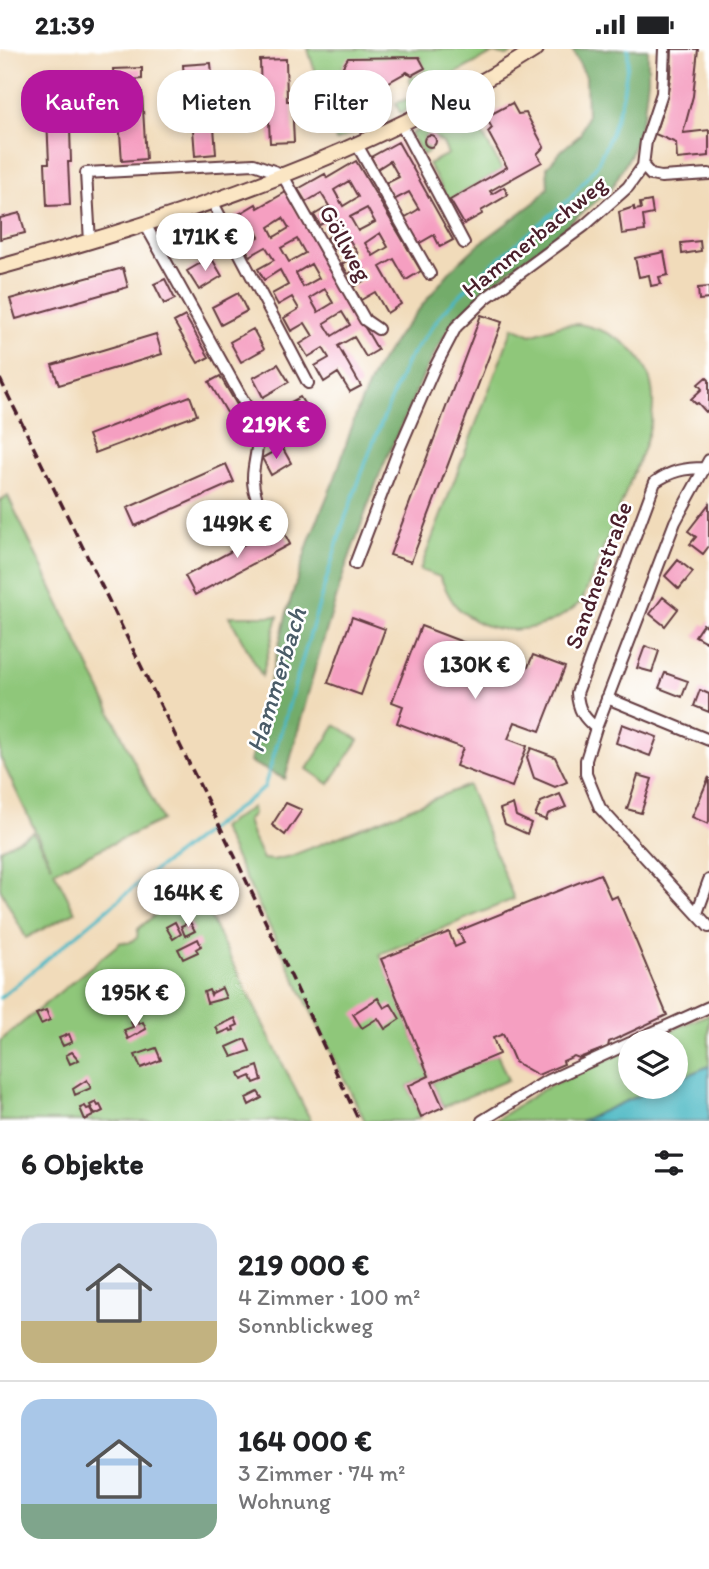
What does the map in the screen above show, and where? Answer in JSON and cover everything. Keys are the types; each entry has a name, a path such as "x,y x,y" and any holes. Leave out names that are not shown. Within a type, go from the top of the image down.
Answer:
{"street":[{"path":"0,267 145,224 282,174 401,124 472,88 536,49"},
{"name":"Hammerbachweg","path":"355,564 397,454 433,371 456,327 486,298 584,226 628,187 643,166 646,141 662,93 663,49"},
{"path":"401,124 464,243"},
{"path":"356,143 430,275"},
{"path":"90,242 86,173 254,164 282,174"},
{"path":"643,166 651,175 661,177 709,174"},
{"name":"Göllweg","path":"282,174 365,320 377,330"},
{"path":"212,201 308,383"},
{"path":"145,224 254,420 259,439 252,485 256,496"},
{"name":"Sandnerstraße","path":"706,464 675,522 596,728 586,760 586,773 600,808 709,927"},
{"name":"Sandnerstraße","path":"596,728 585,718 578,705 577,694 654,482 685,468 706,464"},
{"path":"607,698 709,740"},
{"path":"697,913 709,880"},
{"path":"661,1029 709,1007"},
{"path":"482,1121 545,1082 618,1048"}],"green space":[{"path":"308,49 518,49 507,56 493,53 461,70 425,70 420,57 343,66 345,70 314,70"},
{"path":"572,49 648,49 644,112 631,154 611,189 487,287 451,324 426,369 380,473 344,572 285,779 250,762 288,608 310,538 335,478 357,411 375,371 398,335 452,269 478,245 535,202 548,188 547,167 580,135 587,116 586,77"},
{"path":"406,99 406,110 400,113 396,103"},
{"path":"334,133 354,133 336,141"},
{"path":"482,133 502,170 449,200 428,164 448,154 443,143 430,134 425,137 424,142 429,151 423,155 411,134"},
{"path":"579,324 615,337 640,359 652,389 653,407 648,436 582,601 568,612 536,626 502,629 486,625 470,618 456,606 440,577 420,570 513,327 531,335 561,325"},
{"path":"8,496 162,820 54,871 75,912 26,938 0,889 0,849 33,832 52,866 0,757 0,500"},
{"path":"229,616 278,616 262,676"},
{"path":"336,725 359,740 329,784 307,769"},
{"path":"468,785 514,899 380,954 429,1076 408,1086 421,1117 411,1121 365,1121 221,828 252,807 253,814 247,820 252,836 263,859 273,860 291,856"},
{"path":"202,901 311,1121 0,1121 0,1041 121,942 128,943 137,938 138,929 167,905"},
{"path":"709,1014 709,1066 688,1075 688,1029 675,1029"},
{"path":"497,1054 508,1080 443,1107 432,1082"},
{"path":"618,1055 618,1099 631,1099 581,1121 494,1121 544,1089"}],"water":[{"path":"709,1066 709,1121 581,1121 631,1099 688,1099 688,1075"}],"building":[{"path":"672,49 698,49 693,96 683,133 709,130 709,156 677,159 676,143 655,134 667,97"},
{"path":"419,57 425,68 406,70 392,80 392,70 345,70 343,66 348,58"},
{"path":"286,59 289,133 294,133 294,142 270,143 270,133 275,133 275,70 260,70 260,60"},
{"path":"211,63 212,70 183,70 183,65"},
{"path":"142,68 142,70 113,70"},
{"path":"512,103 518,114 526,113 544,147 537,154 542,162 490,191 492,194 504,187 508,195 464,224 450,200 507,167 489,133 495,133 495,112"},
{"path":"143,109 146,159 122,161 120,133 143,133"},
{"path":"48,133 70,133 70,205 47,206 45,163 49,163"},
{"path":"193,133 214,133 216,154 195,156"},
{"path":"430,135 436,141 430,147 424,141"},
{"path":"398,142 453,240 440,247 434,235 418,244 404,218 419,209 409,192 394,200 385,184 399,177 390,161 377,169 371,157"},
{"path":"356,161 421,271 406,280 394,259 380,267 401,304 387,313 375,292 361,300 353,287 369,278 362,266 348,274 342,264 358,254 349,239 333,249 327,238 343,229 336,216 320,225 314,215 329,206 321,193 306,202 298,189 325,174 327,178","holes":["349,181 358,197 343,206 334,190","367,208 375,222 358,231 350,217","380,233 388,247 373,256 365,243"]},
{"path":"286,192 378,350 366,357 354,337 338,346 361,386 350,392 338,373 324,382 315,366 329,358 323,348 308,357 300,344 313,336 305,323 291,331 284,318 299,309 292,297 278,305 272,294 288,285 280,270 264,280 258,269 274,260 266,247 250,256 244,246 259,237 252,224 236,233 229,220 256,204 258,208","holes":["283,218 289,228 274,237 269,227","297,239 305,253 289,262 281,248","311,264 319,278 303,287 296,273","325,289 333,303 318,312 310,298","342,312 350,325 332,336 324,323"]},
{"path":"651,201 653,214 643,216 645,231 622,234 619,212 634,207 634,210 641,209 640,203"},
{"path":"20,213 25,233 0,239 0,218"},
{"path":"198,218 206,233 184,245 176,230"},
{"path":"217,240 220,247 209,253 205,247"},
{"path":"700,241 701,251 682,254 681,243"},
{"path":"664,252 668,275 659,277 661,284 651,286 649,275 639,277 635,258"},
{"path":"211,257 222,276 199,290 187,271"},
{"path":"123,268 128,287 16,319 10,299"},
{"path":"165,279 175,299 164,304 154,284"},
{"path":"709,287 709,299 699,300 698,288"},
{"path":"238,293 247,311 221,325 212,307"},
{"path":"481,315 502,322 411,562 390,555"},
{"path":"185,316 209,357 198,363 174,322"},
{"path":"253,329 264,349 241,362 230,342"},
{"path":"156,334 162,354 59,385 52,365"},
{"path":"278,364 289,382 263,397 253,378"},
{"path":"220,376 244,417 233,423 209,382"},
{"path":"706,377 709,380 709,409 706,412 691,399 702,389 698,384"},
{"path":"190,396 197,415 95,453 88,435"},
{"path":"300,397 310,413 288,426 278,409"},
{"path":"282,447 291,463 271,475 262,458"},
{"path":"226,464 234,482 135,526 127,508"},
{"path":"709,504 709,546 703,554 690,544 696,537 688,531"},
{"path":"280,525 290,544 195,595 185,576"},
{"path":"678,560 693,572 679,589 665,576"},
{"path":"663,597 678,609 665,626 650,614"},
{"path":"352,617 385,629 361,695 328,683"},
{"path":"709,620 709,637 706,642 695,636"},
{"path":"421,626 528,667 533,655 565,667 540,731 515,722 508,739 527,746 512,787 456,766 463,748 397,723 403,706 392,702"},
{"path":"645,646 659,651 652,672 637,668"},
{"path":"665,673 688,681 682,697 659,688"},
{"path":"700,690 709,694 709,712 694,706"},
{"path":"622,724 657,737 650,756 616,743"},
{"path":"531,748 555,757 567,782 555,787 534,778 527,757"},
{"path":"638,775 652,779 641,813 627,809"},
{"path":"709,777 709,821 708,824 692,817"},
{"path":"560,794 566,807 548,814 546,820 535,816 541,802"},
{"path":"286,803 302,810 285,835 272,825"},
{"path":"513,804 516,816 531,823 527,834 505,824 500,809"},
{"path":"600,874 611,899 617,896 667,1015 637,1029 618,1029 618,1038 609,1042 608,1047 579,1058 574,1056 563,1061 564,1064 538,1075 515,1062 503,1034 493,1038 499,1054 432,1082 443,1107 421,1117 408,1086 429,1076 381,959 449,932 455,947 464,943 458,931"},
{"path":"175,922 181,934 173,939 166,927"},
{"path":"190,922 195,931 185,936 181,926"},
{"path":"198,939 201,946 196,949 198,952 183,959 178,949"},
{"path":"222,988 226,998 207,1003 204,992 209,990 211,995"},
{"path":"378,998 384,1008 391,1004 400,1019 385,1029 378,1018 362,1028 353,1014"},
{"path":"134,1000 139,1011 129,1015 125,1004"},
{"path":"46,1010 50,1020 41,1024 36,1014"},
{"path":"235,1018 238,1025 233,1027 234,1030 219,1034 216,1027"},
{"path":"137,1020 139,1024 143,1022 146,1029 128,1039 124,1030 133,1027 131,1022"},
{"path":"69,1034 72,1042 63,1046 59,1038"},
{"path":"245,1039 250,1051 232,1057 227,1047"},
{"path":"156,1048 161,1060 141,1068 135,1055"},
{"path":"72,1052 79,1060 70,1064 66,1055"},
{"path":"258,1066 262,1080 254,1083 251,1076 242,1080 239,1073"},
{"path":"87,1080 91,1088 75,1095 73,1089"},
{"path":"258,1092 262,1098 249,1105 246,1098"},
{"path":"96,1102 103,1111 95,1115 90,1105"},
{"path":"80,1108 90,1108 93,1116 85,1120"}],"waterway":[{"name":"Hammerbach","path":"0,998 150,874 264,788 343,524 407,361 443,312 483,272 571,198 597,165 611,134 622,99 628,49"}],"railway":[{"path":"0,379 237,861 359,1121"}]}
